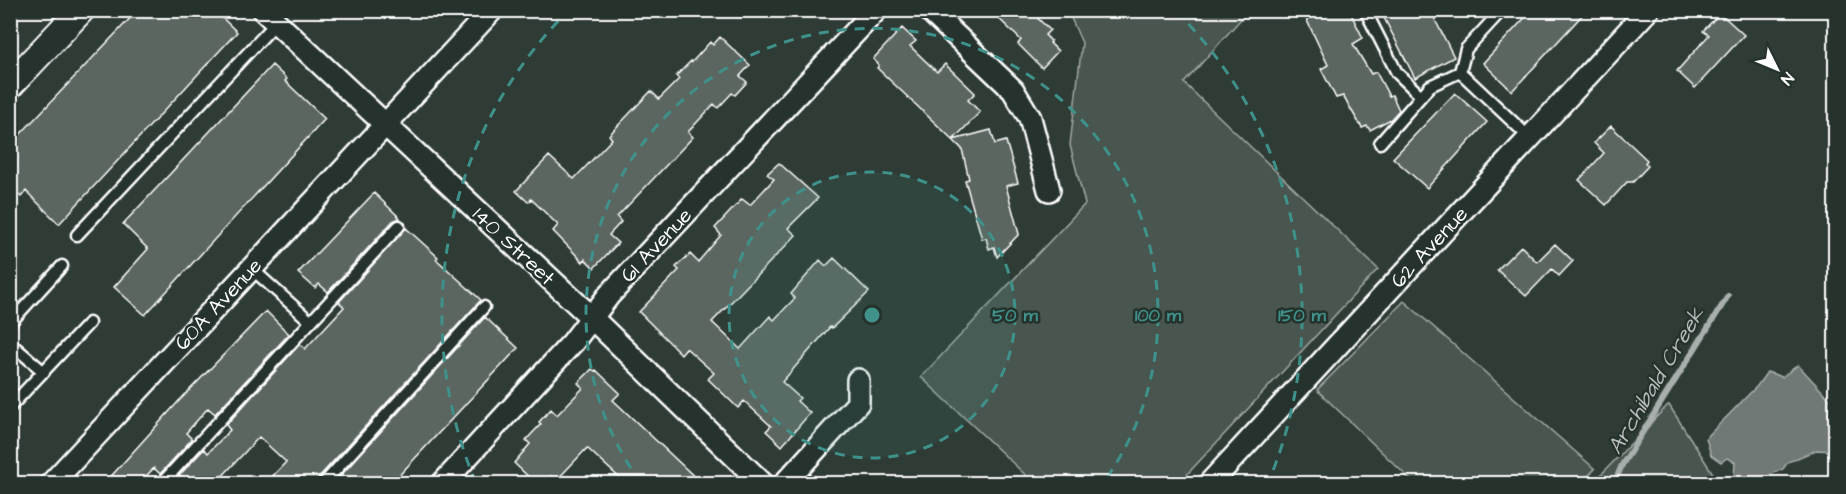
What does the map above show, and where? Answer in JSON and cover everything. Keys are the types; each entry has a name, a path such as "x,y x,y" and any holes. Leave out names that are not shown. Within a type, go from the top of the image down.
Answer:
{"street":[{"path":"10,86 81,10"},
{"name":"60A Avenue","path":"51,483 492,10"},
{"name":"61 Avenue","path":"442,483 573,342 609,295 876,10"},
{"path":"929,10 1014,90 1030,118 1049,190"},
{"name":"62 Avenue","path":"1209,483 1648,10"},
{"name":"140 Street","path":"269,17 592,318 763,483"},
{"path":"784,483 858,403 858,380"}],"lane":[{"path":"1365,10 1397,73 1421,96"},
{"path":"1380,143 1430,87 1460,72 1466,49 1502,10"},
{"path":"77,235 269,17"},
{"path":"1460,72 1530,138"},
{"path":"161,483 399,226"},
{"path":"10,323 62,267"},
{"path":"251,268 310,321"},
{"path":"323,483 484,307"},
{"path":"10,407 89,323"},
{"path":"10,343 44,372"}],"shaded area":[{"path":"1068,11 1248,11 1184,83 1378,269 1179,483 1034,483 921,377 1085,204 1070,145 1082,43"},
{"path":"1404,301 1595,469 1581,483 1414,483 1317,390"},
{"path":"1798,365 1835,405 1835,451 1816,450 1788,462 1783,469 1761,479 1734,477 1735,462 1727,458 1721,462 1711,455 1706,438 1757,386 1767,372 1782,377"},
{"path":"1668,405 1719,483 1593,483"}],"building":[{"path":"138,10 214,10 237,32 59,224 26,191 21,197 10,187 10,145"},
{"path":"990,10 1029,10 1050,30 1045,35 1058,51 1042,68 1018,44 1021,40"},
{"path":"1302,10 1349,10 1363,38 1353,44 1371,74 1376,72 1399,110 1391,119 1370,130 1367,126 1362,128 1343,96 1336,98 1321,69 1328,65"},
{"path":"1380,10 1430,10 1454,57 1415,78"},
{"path":"1532,10 1587,10 1512,91 1483,63"},
{"path":"1720,13 1744,35 1695,88 1677,71 1709,35 1703,31"},
{"path":"902,28 916,41 910,46 937,72 945,64 975,93 968,100 980,112 953,140 877,68 879,65 873,59"},
{"path":"720,37 750,65 740,76 747,82 735,95 732,93 718,108 714,104 688,132 693,137 617,217 621,222 609,235 618,243 594,268 585,259 583,262 553,231 558,225 531,199 528,202 516,191 549,156 574,179 612,139 609,135 651,91 659,99 679,79 676,76 710,42 713,45"},
{"path":"272,65 287,79 285,81 325,119 145,315 114,287 148,249 123,224"},
{"path":"1455,93 1487,122 1427,188 1393,158"},
{"path":"1611,126 1647,160 1645,163 1648,166 1633,182 1627,182 1606,205 1579,180 1604,153 1594,143"},
{"path":"991,130 995,144 1006,141 1018,183 1006,186 1019,234 997,257 994,247 989,249 986,238 982,239 965,180 969,179 962,149 953,140"},
{"path":"779,163 818,198 788,228 796,235 712,322 740,349 770,316 774,320 795,298 791,294 820,260 826,266 834,258 869,292 832,328 830,327 782,382 800,398 797,401 810,413 782,446 766,431 771,426 744,401 738,408 708,379 714,373 686,348 681,354 639,312 679,270 676,267 690,254 698,262 721,235 715,228 742,199 750,205 774,179 767,174"},
{"path":"374,193 400,218 393,221 328,292 319,284 315,288 298,273"},
{"path":"406,228 481,300 317,479 316,483 266,483 286,462 259,437 216,483 172,483 204,449 208,453 230,430 226,425 300,344 305,349 344,307 339,302"},
{"path":"1555,244 1573,261 1559,276 1552,269 1526,296 1497,270 1521,246 1537,262"},
{"path":"266,311 289,334 215,414 208,408 186,433 192,439 160,474 154,468 139,483 105,483 178,402"},
{"path":"485,317 518,348 392,483 334,483"},
{"path":"592,369 596,370 620,393 613,400 701,483 625,483 587,448 556,481 551,476 544,483 535,483 514,463 530,444 526,440 541,424 539,422 551,409 557,415 583,388 578,383"}],"waterway":[{"name":"Archibald Creek","path":"1614,484 1622,465 1728,296"}]}
